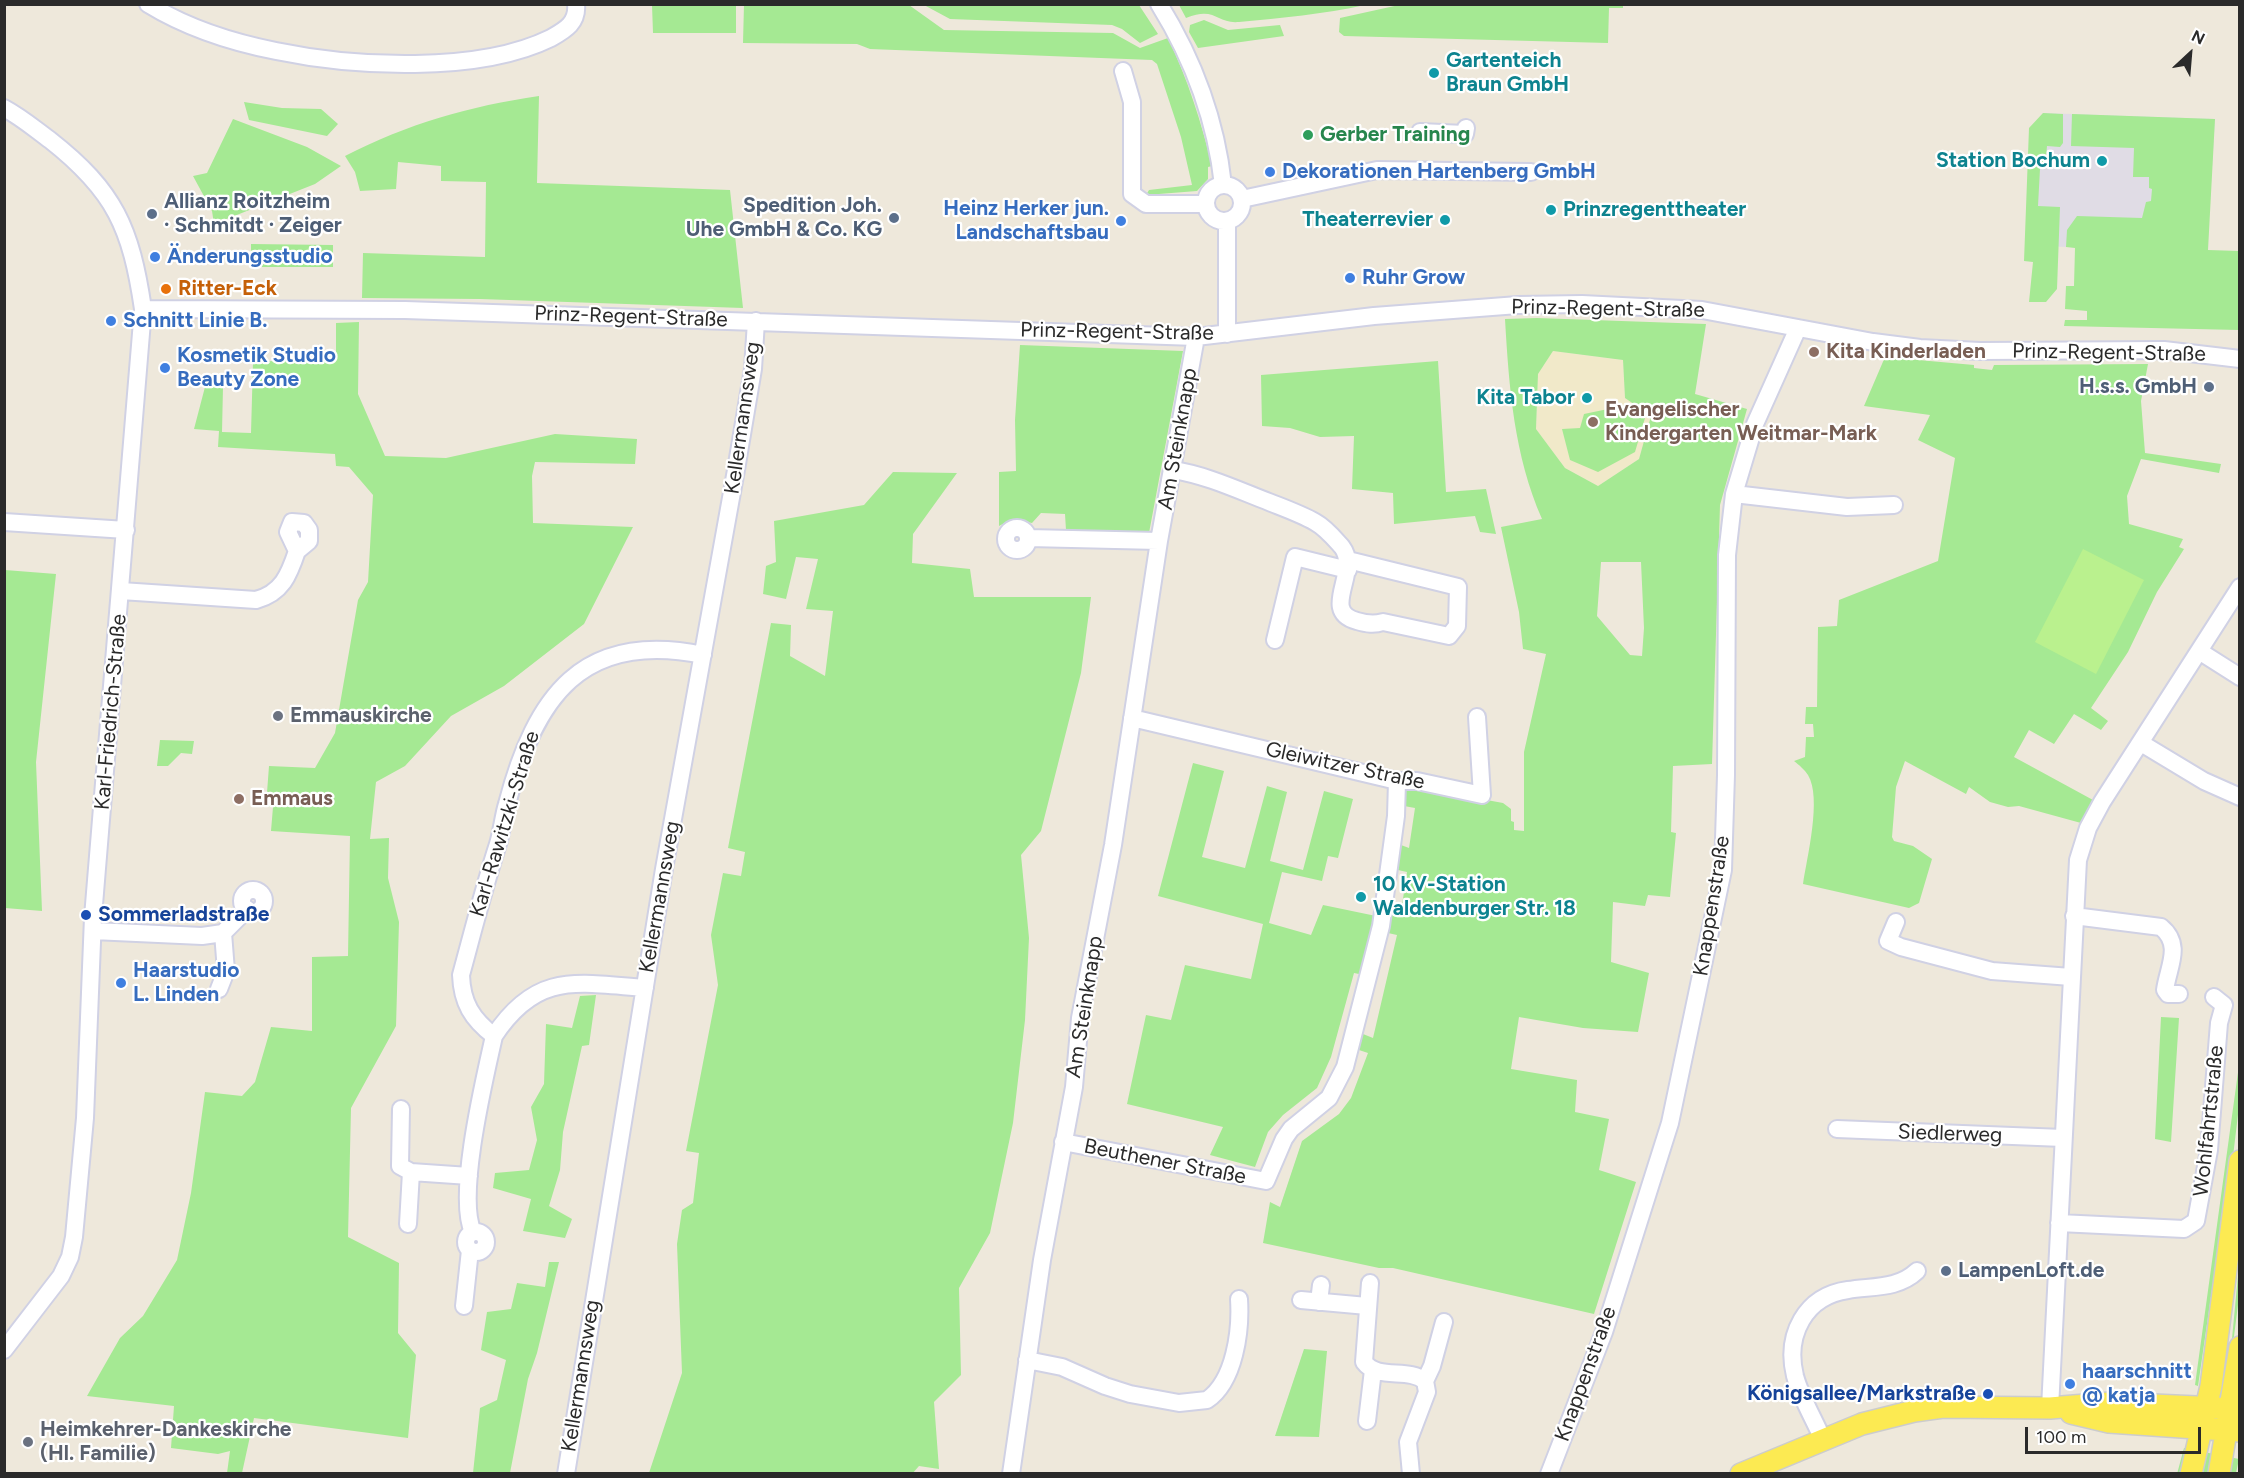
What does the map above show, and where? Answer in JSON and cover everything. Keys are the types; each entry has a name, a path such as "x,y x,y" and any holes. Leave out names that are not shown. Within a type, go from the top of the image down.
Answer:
{"main road":[{"path":"2191,1473 2206,1408 2221,1323 2240,1161"},
{"path":"2219,1473 2234,1431 2240,1347"},
{"path":"1741,1473 1862,1425 1914,1411 1943,1407 2050,1408 2110,1403 2235,1409"},
{"path":"2050,1408 2109,1422 2234,1431"}],"street":[{"path":"148,4 171,18 202,31 259,48 327,59 418,63 481,57 544,41 570,26 576,12 576,4"},
{"path":"1159,4 1179,39 1205,102 1215,136 1223,185"},
{"path":"1123,71 1132,102 1131,194 1146,204 1206,204"},
{"name":"Karl-Friedrich-Straße","path":"4,108 81,164 114,205 130,243 143,309 93,932 85,1118 74,1237 70,1257 61,1275 4,1350"},
{"path":"1420,132 1465,134 1466,128"},
{"path":"1242,199 1377,170 1531,172"},
{"path":"1223,185 1236,190 1242,199 1241,212 1227,221 1211,216 1206,204 1212,190 1223,185"},
{"name":"Prinz-Regent-Straße","path":"1227,221 1227,334"},
{"name":"Prinz-Regent-Straße","path":"143,309 405,310 1196,337 1374,316 1518,305 1582,304 1702,310 1920,348 1980,351 2164,350 2240,359"},
{"name":"Kellermannsweg","path":"566,1473 645,988 753,369 756,321"},
{"name":"Knappenstraße","path":"1549,1473 1604,1332 1666,1140 1723,870 1727,555 1734,494 1755,424 1798,328"},
{"name":"Am Steinknapp","path":"1011,1473 1027,1360 1074,1087 1080,1018 1113,845 1159,541 1196,337"},
{"path":"1173,470 1191,473 1315,522 1337,541 1348,565 1339,607 1342,615 1348,619 1375,625 1383,622 1394,623 1449,636 1457,626 1458,586 1348,565 1295,557 1275,640"},
{"path":"1734,494 1847,507 1894,505"},
{"path":"4,522 126,530"},
{"path":"1028,538 1159,541"},
{"path":"121,591 256,600 281,587 287,578 297,551"},
{"path":"2050,1408 2078,860 2088,828 2240,587"},
{"name":"Karl-Rawitzki-Straße","path":"494,1036 480,1025 468,1009 462,993 461,975 507,803 540,715 570,680 603,657 640,650 703,655"},
{"path":"2199,651 2240,677"},
{"name":"Gleiwitzer Straße","path":"1132,718 1397,781 1417,781 1482,795 1477,717"},
{"path":"2141,743 2204,781 2240,797"},
{"name":"Beuthener Straße","path":"1063,1142 1266,1181 1284,1138 1291,1129 1329,1098 1345,1067 1381,926 1395,824 1397,781"},
{"path":"93,932 202,936 223,933 247,909"},
{"path":"2074,916 2161,927 2169,934 2174,952 2165,990 2168,994 2179,994"},
{"path":"1896,922 1888,941 1901,947 1992,971 2071,977"},
{"path":"219,989 226,971 223,933"},
{"path":"464,1306 470,1250 480,1251 486,1244 483,1234 473,1232 468,1201 469,1176 494,1036 524,1001 550,987 566,983 645,988"},
{"name":"Wohlfahrtstraße","path":"2059,1222 2184,1229 2196,1221 2209,1150 2219,1023 2224,1005 2214,997"},
{"path":"401,1109 400,1166 411,1172 469,1176"},
{"name":"Siedlerweg","path":"1837,1129 2063,1138"},
{"path":"408,1224 411,1172"},
{"path":"1823,1440 1794,1370 1795,1335 1805,1311 1814,1303 1840,1291 1898,1284 1907,1281 1917,1271"},
{"path":"1370,1283 1364,1362 1373,1370 1413,1376 1425,1381"},
{"path":"1319,1302 1321,1285"},
{"path":"1027,1360 1062,1366 1105,1386 1130,1394 1179,1402 1207,1400 1221,1386 1232,1359 1239,1331 1239,1299"},
{"path":"1301,1300 1367,1306"},
{"path":"1411,1473 1408,1442 1427,1392 1425,1381 1432,1366 1444,1322"},
{"path":"1367,1421 1373,1370"}],"shaded area":[{"path":"2043,113 2215,119 2207,250 2025,246"},
{"name":"Evangelischer Kindergarten Weitmar-Mark","path":"1553,351 1623,360 1625,398 1651,416 1639,459 1598,486 1565,468 1536,429 1538,374"}],"green space":[{"path":"744,4 909,5 944,30 1113,33 1140,48 1168,38 1188,85 1203,133 1212,166 1208,167 1208,179 1197,191 1146,195 1149,190 1192,185 1181,137 1157,64 1152,60 870,49 857,44 743,43"},
{"path":"652,5 736,5 736,33 653,33"},
{"path":"924,5 1139,5 1158,34 1140,43 1122,29 1112,25 950,19"},
{"path":"1179,5 1365,5 1287,17 1231,22 1204,14 1186,18"},
{"path":"1399,5 1623,5 1623,8 1609,8 1608,43 1344,36 1339,32 1340,18"},
{"path":"1204,20 1228,30 1280,25 1284,36 1198,48 1189,32 1190,25"},
{"path":"539,96 537,183 730,190 743,308 480,299 362,298 363,253 485,257 486,182 441,181 441,166 398,162 396,189 360,191 355,172 345,156 392,135 439,118 488,105"},
{"path":"244,102 282,108 321,109 338,124 327,136 249,120"},
{"path":"2043,113 2063,114 2063,143 2060,147 2047,146 2045,169 2040,169 2038,206 2060,207 2057,289 2046,302 2029,302 2033,262 2024,261 2029,128"},
{"path":"2072,114 2215,119 2208,250 2239,251 2239,330 2064,326 2065,320 2087,320 2087,311 2065,309 2066,286 2074,286 2075,248 2066,247 2067,230 2077,216 2142,218 2146,202 2151,201 2152,189 2149,188 2149,177 2133,177 2134,148 2071,146"},
{"path":"233,119 307,147 341,166 315,184 214,224 212,211 193,176 207,173"},
{"path":"251,244 333,245 333,267 251,267"},
{"path":"1505,319 1706,324 1695,394 1747,409 1720,505 1712,764 1673,766 1671,832 1676,833 1670,897 1648,895 1645,906 1613,902 1611,962 1649,973 1638,1032 1583,1028 1519,1017 1511,1069 1577,1080 1575,1112 1609,1119 1599,1170 1636,1182 1594,1314 1393,1268 1379,1268 1263,1243 1270,1202 1280,1207 1302,1141 1339,1114 1351,1098 1368,1053 1359,1050 1363,1034 1373,1038 1397,935 1388,933 1392,909 1401,912 1407,872 1398,870 1401,845 1409,848 1415,808 1404,806 1405,785 1503,803 1511,809 1514,830 1524,831 1524,752 1546,654 1523,649 1519,612 1501,527 1542,519 1525,470 1514,421","holes":["1553,351 1623,360 1625,398 1651,416 1639,459 1598,486 1565,468 1536,429 1538,374","1601,562 1641,562 1644,628 1642,656 1630,655 1597,616"]},
{"path":"359,322 358,394 385,456 446,458 555,434 637,439 635,464 535,462 532,476 533,523 633,527 584,624 504,686 451,716 405,766 376,782 370,839 389,838 388,878 399,922 396,1026 351,1108 348,1237 399,1263 398,1333 416,1355 408,1438 254,1418 242,1473 227,1473 230,1451 218,1454 171,1448 174,1406 87,1396 120,1338 143,1316 177,1260 191,1193 205,1092 242,1096 255,1082 271,1027 312,1031 312,957 348,956 350,836 271,831 273,807 266,806 269,766 315,768 335,733 358,600 368,582 373,495 349,467 336,466 335,454 218,447 219,431 194,429 205,387 223,387 222,432 251,433 253,362 336,358 336,323"},
{"path":"1020,345 1183,351 1149,533 1066,530 1065,514 1041,513 1032,523 1012,519 999,526 999,472 1016,471 1015,420"},
{"path":"1885,357 1974,365 1974,368 1992,370 1994,365 2148,364 2141,401 2145,453 2221,464 2219,473 2141,459 2127,496 2129,524 2183,539 2179,547 2184,549 2157,592 2128,652 2091,708 2108,721 2101,730 2074,714 2054,744 2029,730 2014,757 2093,800 2081,823 2019,806 2008,807 1990,802 1969,787 1966,794 1905,761 1896,787 1892,837 1894,841 1913,846 1932,859 1919,903 1909,908 1803,884 1812,828 1814,798 1808,775 1794,761 1805,757 1806,737 1814,737 1813,724 1805,724 1806,707 1817,707 1818,627 1837,626 1839,600 1938,561 1955,458 1918,440 1930,415 1864,406"},
{"path":"1438,361 1446,492 1486,489 1496,534 1480,532 1475,516 1394,524 1393,493 1352,489 1354,436 1320,437 1290,428 1262,426 1261,375"},
{"path":"1608,409 1645,418 1635,452 1598,472 1570,460 1562,429 1580,428 1584,414"},
{"path":"893,472 957,473 913,534 912,563 970,569 974,597 1091,597 1081,673 1041,831 1021,855 1029,938 1025,1020 1013,1123 990,1233 959,1288 961,1375 934,1402 939,1469 919,1466 912,1474 649,1473 682,1373 677,1244 682,1210 693,1203 699,1153 686,1151 718,985 711,935 723,873 741,876 745,852 728,848 771,623 791,625 790,656 825,676 833,611 806,609 818,559 796,557 786,599 763,594 766,566 776,562 774,521 864,505"},
{"path":"2083,549 2144,580 2096,674 2035,642"},
{"path":"5,570 56,574 36,762 42,911 5,908"},
{"path":"160,740 194,741 192,754 181,753 168,766 157,766"},
{"path":"1193,763 1224,771 1202,857 1245,868 1267,786 1287,792 1270,861 1303,870 1324,791 1353,799 1338,858 1328,856 1322,881 1282,872 1269,923 1311,935 1323,905 1376,916 1364,975 1354,973 1331,1057 1317,1088 1283,1115 1268,1132 1255,1167 1210,1155 1223,1127 1127,1104 1146,1015 1171,1020 1185,965 1251,979 1263,924 1158,896"},
{"path":"596,995 589,1045 582,1046 563,1132 560,1170 549,1206 572,1219 565,1238 523,1231 531,1199 493,1188 495,1173 529,1170 537,1140 531,1107 544,1084 546,1024 572,1028 580,996"},
{"path":"2161,1017 2179,1018 2171,1142 2155,1139"},
{"path":"2239,1065 2239,1106 2225,1224 2216,1262 2198,1386 2195,1385"},
{"path":"549,1262 559,1262 537,1353 528,1379 510,1473 473,1473 480,1408 497,1400 506,1360 481,1350 487,1312 511,1309 517,1283 545,1287"},
{"path":"2239,1265 2239,1297 2227,1391"},
{"path":"1304,1349 1327,1351 1319,1437 1275,1436"},
{"path":"2184,1448 2239,1459 2236,1473 2177,1474"}],"place":[{"name":"Gartenteich Braun GmbH","path":"1434,73"},
{"name":"Gerber Training","path":"1308,135"},
{"name":"Station Bochum","path":"2102,161"},
{"name":"Dekorationen Hartenberg GmbH","path":"1270,172"},
{"name":"Prinzregenttheater","path":"1551,210"},
{"name":"Allianz Roitzheim · Schmitdt · Zeiger","path":"152,214"},
{"name":"Spedition Joh. Uhe GmbH & Co. KG","path":"894,218"},
{"name":"Theaterrevier","path":"1445,220"},
{"name":"Heinz Herker jun. Landschaftsbau","path":"1121,221"},
{"name":"Änderungsstudio","path":"155,257"},
{"name":"Ruhr Grow","path":"1350,278"},
{"name":"Ritter-Eck","path":"166,289"},
{"name":"Schnitt Linie B.","path":"111,321"},
{"name":"Kita Kinderladen","path":"1814,352"},
{"name":"Kosmetik Studio Beauty Zone","path":"165,368"},
{"name":"H.s.s. GmbH","path":"2209,387"},
{"name":"Kita Tabor","path":"1587,398"},
{"name":"Evangelischer Kindergarten Weitmar-Mark","path":"1593,422"},
{"name":"Emmauskirche","path":"278,716"},
{"name":"Emmaus","path":"239,799"},
{"name":"10 kV-Station Waldenburger Str. 18","path":"1361,897"},
{"name":"Sommerladstraße","path":"86,915"},
{"name":"Haarstudio L. Linden","path":"121,983"},
{"name":"LampenLoft.de","path":"1946,1271"},
{"name":"haarschnitt @ katja","path":"2070,1384"},
{"name":"Königsallee/Markstraße","path":"1988,1394"},
{"name":"Heimkehrer-Dankeskirche (Hl. Familie)","path":"28,1442"}]}
